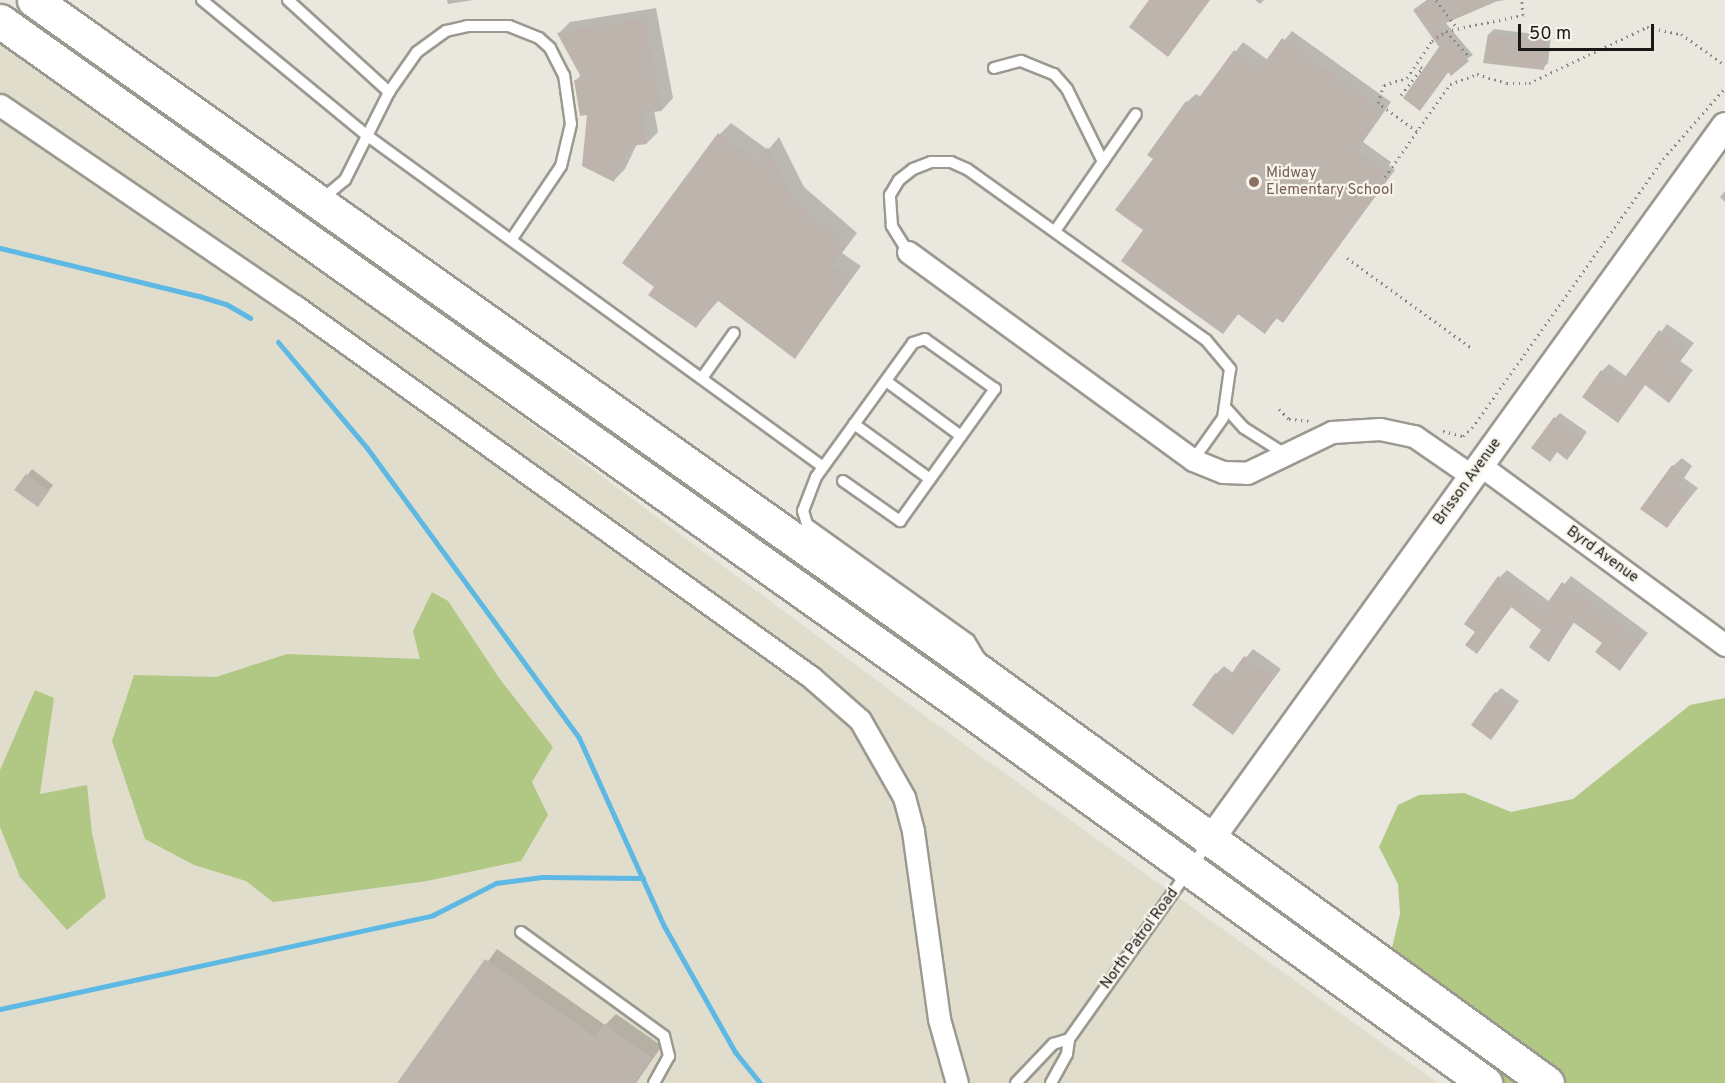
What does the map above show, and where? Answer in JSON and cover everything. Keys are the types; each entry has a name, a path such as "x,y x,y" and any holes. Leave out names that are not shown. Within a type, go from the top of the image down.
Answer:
{"main road":[{"path":"34,0 995,683 1547,1083"},
{"path":"0,21 1189,869 1485,1083"}],"street":[{"path":"0,105 295,306 811,677 860,720 904,798 913,831 939,1019 957,1083"},
{"name":"Brisson Avenue","path":"1211,839 1725,126"},
{"name":"Byrd Avenue","path":"908,252 1193,460 1223,472 1247,473 1332,432 1380,429 1414,436 1476,471 1725,645"}],"lane":[{"path":"202,0 369,137 824,467"},
{"path":"288,0 389,92"},
{"path":"317,203 345,180 369,137 389,92 417,52 457,28 509,26 539,38 550,48 568,91 570,141 561,166 511,240"},
{"path":"994,68 1021,61 1054,74 1067,89 1103,162"},
{"path":"1055,231 1137,114"},
{"path":"908,252 892,226 890,195 899,180 931,162 951,162 967,169 1206,340 1230,369 1223,418 1193,460"},
{"path":"702,378 734,333"},
{"path":"843,481 900,521 995,389 925,339 913,343 824,467 804,503 807,524 969,640 995,683"},
{"path":"886,381 961,436"},
{"path":"1225,407 1244,428 1285,454"},
{"path":"854,424 930,479"},
{"name":"North Patrol Road","path":"1051,1083 1067,1054 1069,1039 1211,839"},
{"path":"521,933 664,1036 669,1056 654,1083"},
{"name":"North Patrol Road","path":"1016,1083 1053,1044 1069,1039"}],"path":[{"path":"1436,0 1458,29"},
{"path":"1417,131 1378,103 1384,85 1407,78 1432,41 1446,31 1523,15 1522,0"},
{"path":"1384,177 1450,84 1478,74 1507,83 1529,83 1647,27 1681,34 1725,65"},
{"path":"1446,31 1470,58"},
{"path":"1401,95 1422,68 1417,65"},
{"path":"1437,429 1463,436 1472,429 1663,159 1725,88"},
{"path":"1347,258 1473,349"},
{"path":"1279,410 1289,419 1314,421"}],"shaded area":[{"path":"0,30 936,724 1438,1083 0,1083"}],"green space":[{"path":"432,592 448,601 499,678 553,747 532,782 548,815 521,861 427,881 273,902 246,881 194,865 145,839 112,741 134,675 216,677 287,654 420,659 413,631"},
{"path":"35,690 54,698 40,794 87,785 92,833 106,897 67,930 20,877 0,827 0,770"},
{"path":"1725,698 1725,1083 1565,1083 1390,956 1400,914 1398,884 1379,847 1398,805 1419,795 1464,793 1511,812 1573,799 1690,705"},
{"path":"1385,979 1529,1083 1503,1083 1381,995"}],"building":[{"path":"1149,0 1210,0 1168,57 1129,27"},
{"path":"1427,0 1500,0 1439,26 1469,61 1451,76 1448,72 1420,111 1403,98 1439,47 1413,10"},
{"path":"645,18 662,111 642,113 647,144 631,146 614,182 582,166 587,115 580,116 574,80 582,79 557,33"},
{"path":"1488,34 1547,41 1544,70 1483,63"},
{"path":"1282,38 1384,111 1356,150 1384,171 1382,175 1388,179 1283,323 1276,318 1265,334 1238,314 1223,334 1121,261 1143,230 1115,210 1153,159 1147,155 1186,101 1193,106 1234,50 1260,69"},
{"path":"718,133 758,162 768,147 793,198 847,245 832,265 851,278 795,359 717,300 696,328 648,295 654,287 622,263"},
{"path":"1659,330 1688,351 1674,369 1687,378 1669,403 1645,385 1618,423 1582,397 1601,370 1620,384"},
{"path":"1554,417 1583,438 1567,460 1557,452 1550,462 1531,448"},
{"path":"1672,465 1685,475 1677,486 1690,497 1667,528 1640,509"},
{"path":"26,474 49,491 38,507 14,490"},
{"path":"1498,576 1543,609 1562,582 1641,641 1620,671 1595,652 1602,643 1573,622 1549,662 1529,647 1541,630 1511,607 1477,654 1465,645 1475,632 1464,624"},
{"path":"1244,656 1274,678 1233,735 1192,705 1215,673 1226,681"},
{"path":"1495,692 1515,707 1491,740 1471,725"},
{"path":"485,959 595,1037 604,1024 652,1058 634,1083 397,1083"}],"waterway":[{"path":"0,248 199,296 226,304 250,318"},
{"path":"278,342 367,448 579,738 664,926 735,1052 760,1083"},
{"path":"0,1009 433,915 496,883 542,877 643,878"}],"place":[{"name":"Midway Elementary School","path":"1254,182"}]}
